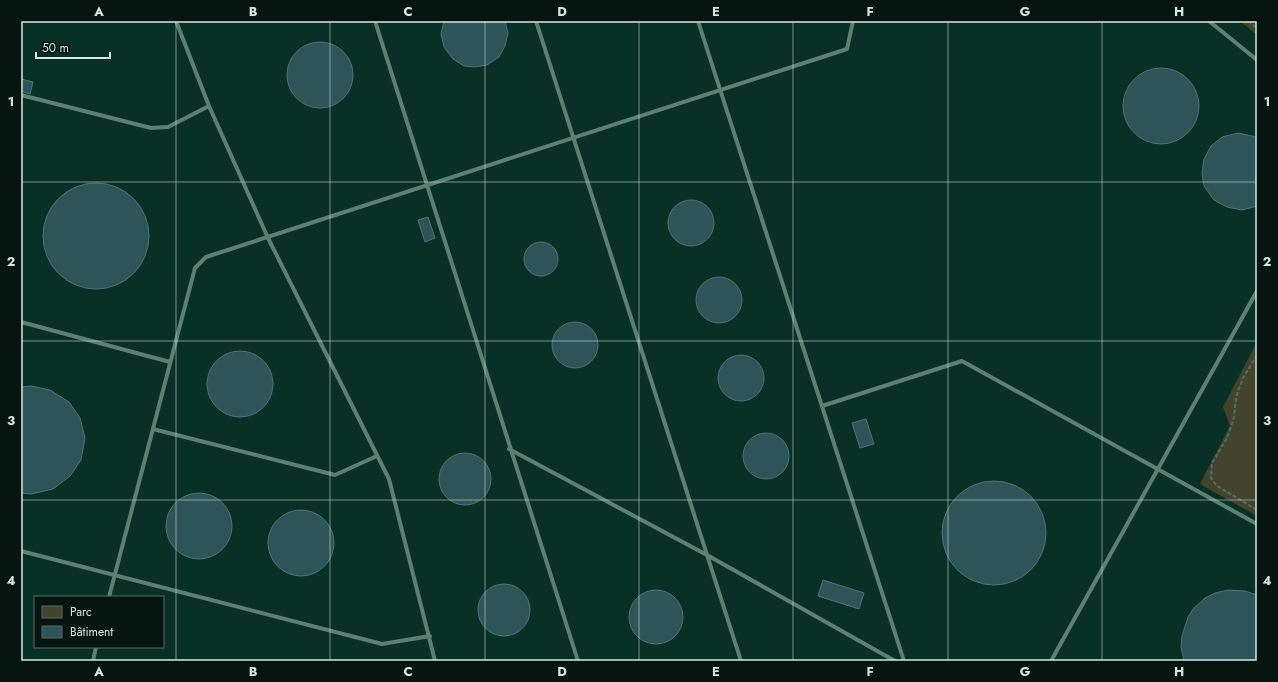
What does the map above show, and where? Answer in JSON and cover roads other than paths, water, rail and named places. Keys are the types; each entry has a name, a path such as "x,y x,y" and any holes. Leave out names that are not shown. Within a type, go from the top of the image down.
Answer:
{"lane":[{"path":"176,21 209,106 268,238 389,479 430,636 435,661"},
{"path":"375,21 428,185 509,449 578,661"},
{"path":"536,21 740,661"},
{"path":"698,21 904,661"},
{"path":"109,596 195,268 206,257 847,50 853,21"},
{"path":"1209,21 1257,60"},
{"path":"21,95 152,128 168,127 209,106"},
{"path":"1051,661 1257,291"},
{"path":"21,322 170,362"},
{"path":"822,406 962,360 1157,470 1257,524"},
{"path":"153,429 335,475 377,456"},
{"path":"509,449 707,555 895,661"},
{"path":"21,551 382,644 430,636"},
{"path":"93,661 96,648"}]}
